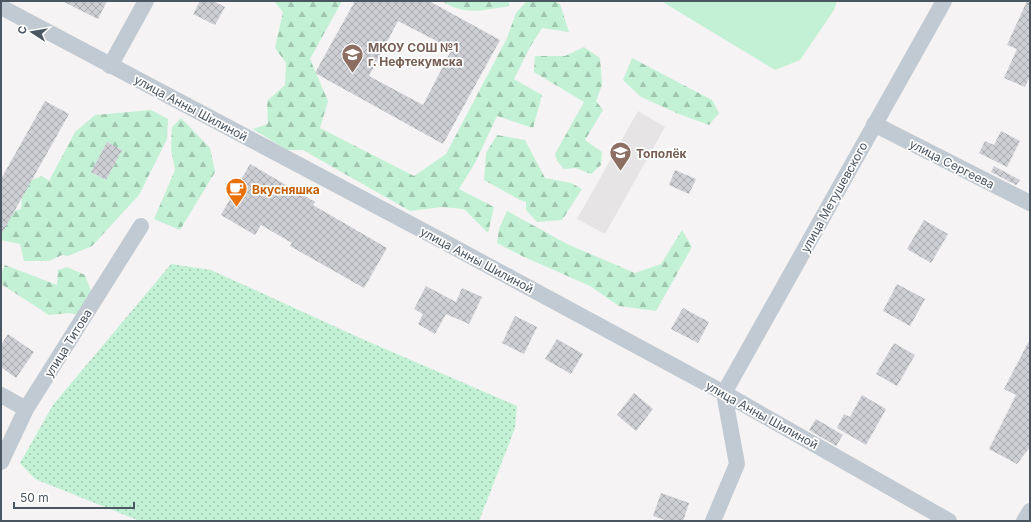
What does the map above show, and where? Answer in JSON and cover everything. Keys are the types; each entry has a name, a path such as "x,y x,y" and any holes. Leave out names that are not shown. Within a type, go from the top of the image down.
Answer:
{"street":[{"path":"110,66 146,1"},
{"name":"улица Метушевского","path":"724,393 944,1"},
{"name":"улица Анны Шилиной","path":"1,7 435,237 724,393 949,521"},
{"name":"улица Сергеева","path":"874,124 1030,203"},
{"name":"улица Титова","path":"1,462 26,409 142,226"},
{"path":"713,521 737,464 724,393"},
{"path":"1,394 26,409"},
{"path":"1024,521 1030,511"}],"shaded area":[{"name":"Тополёк","path":"638,111 665,127 605,234 577,219"}],"green space":[{"path":"274,1 342,1 310,59 328,101 320,128 414,176 446,154 507,38 516,13 527,1 554,1 560,4 569,32 542,28 530,47 514,79 542,95 533,128 497,116 475,163 459,189 494,207 488,233 464,209 442,207 410,211 303,150 287,150 253,129 268,124 267,101 285,85 286,63 275,48 283,12"},
{"path":"442,1 509,1 509,6 475,11 458,9"},
{"path":"661,1 837,1 834,10 800,60 775,70"},
{"path":"584,47 600,58 602,85 596,101 603,110 585,140 602,152 601,165 591,174 576,168 564,169 557,161 555,154 584,102 534,72 535,56 565,56"},
{"path":"632,58 712,100 719,113 709,125 679,114 641,97 623,80"},
{"path":"151,110 168,119 167,139 139,195 92,246 68,256 62,255 49,261 24,261 20,244 1,240 1,216 21,209 23,183 42,176 49,181 75,132 95,115","holes":["107,142 122,150 106,180 91,172"]},
{"path":"181,118 210,148 215,172 180,230 154,219 175,170 171,149 172,127"},
{"path":"497,135 525,140 545,178 571,183 582,189 562,220 537,222 526,210 526,202 484,180 486,153"},
{"path":"507,211 567,244 635,273 661,264 682,230 692,247 656,311 619,306 590,286 522,256 497,243 499,229"},
{"path":"171,264 211,270 360,338 517,406 515,428 479,521 140,521 35,479 20,463 53,405"},
{"path":"5,265 57,285 58,270 67,267 85,275 97,306 88,316 68,313 49,315 1,284 1,274"}],"building":[{"path":"62,1 107,1 98,19"},
{"path":"200,1 213,1 225,7 215,25 193,14"},
{"path":"355,1 429,1 500,40 443,144 315,73","holes":["398,21 452,49 423,105 369,76"]},
{"path":"1027,1 1030,1 1030,76 1025,87 1004,78 1017,49 1007,45"},
{"path":"45,101 69,114 1,235 1,179"},
{"path":"1001,131 1020,141 1007,167 979,153 985,141 994,145"},
{"path":"107,142 122,150 106,180 91,172"},
{"path":"250,164 315,202 313,205 387,248 364,288 290,246 292,243 261,225 255,235 221,215"},
{"path":"994,166 1020,180 1016,185 991,172"},
{"path":"675,170 696,179 689,194 669,185"},
{"path":"924,220 948,234 931,263 907,249"},
{"path":"897,284 925,299 910,326 883,311"},
{"path":"426,286 456,302 462,288 482,297 469,324 446,314 435,334 418,324 423,314 414,309"},
{"path":"683,308 709,322 698,343 671,329"},
{"path":"515,316 537,327 524,354 502,343"},
{"path":"8,334 34,352 16,378 1,367 1,345"},
{"path":"557,339 583,354 571,374 545,359"},
{"path":"1030,339 1030,447 1017,464 989,449 1016,395 1004,389"},
{"path":"894,343 915,355 897,386 876,374"},
{"path":"634,393 653,409 636,431 617,415"},
{"path":"862,395 886,409 866,445 837,428 844,414 850,417"},
{"path":"816,419 843,435 836,446 809,430"},
{"path":"661,493 689,503 683,521 668,521 653,516"}],"place":[{"name":"МКОУ СОШ №1 г. Нефтекумска","path":"352,74"},
{"name":"Тополёк","path":"621,172"},
{"name":"Вкусняшка","path":"236,208"}]}
